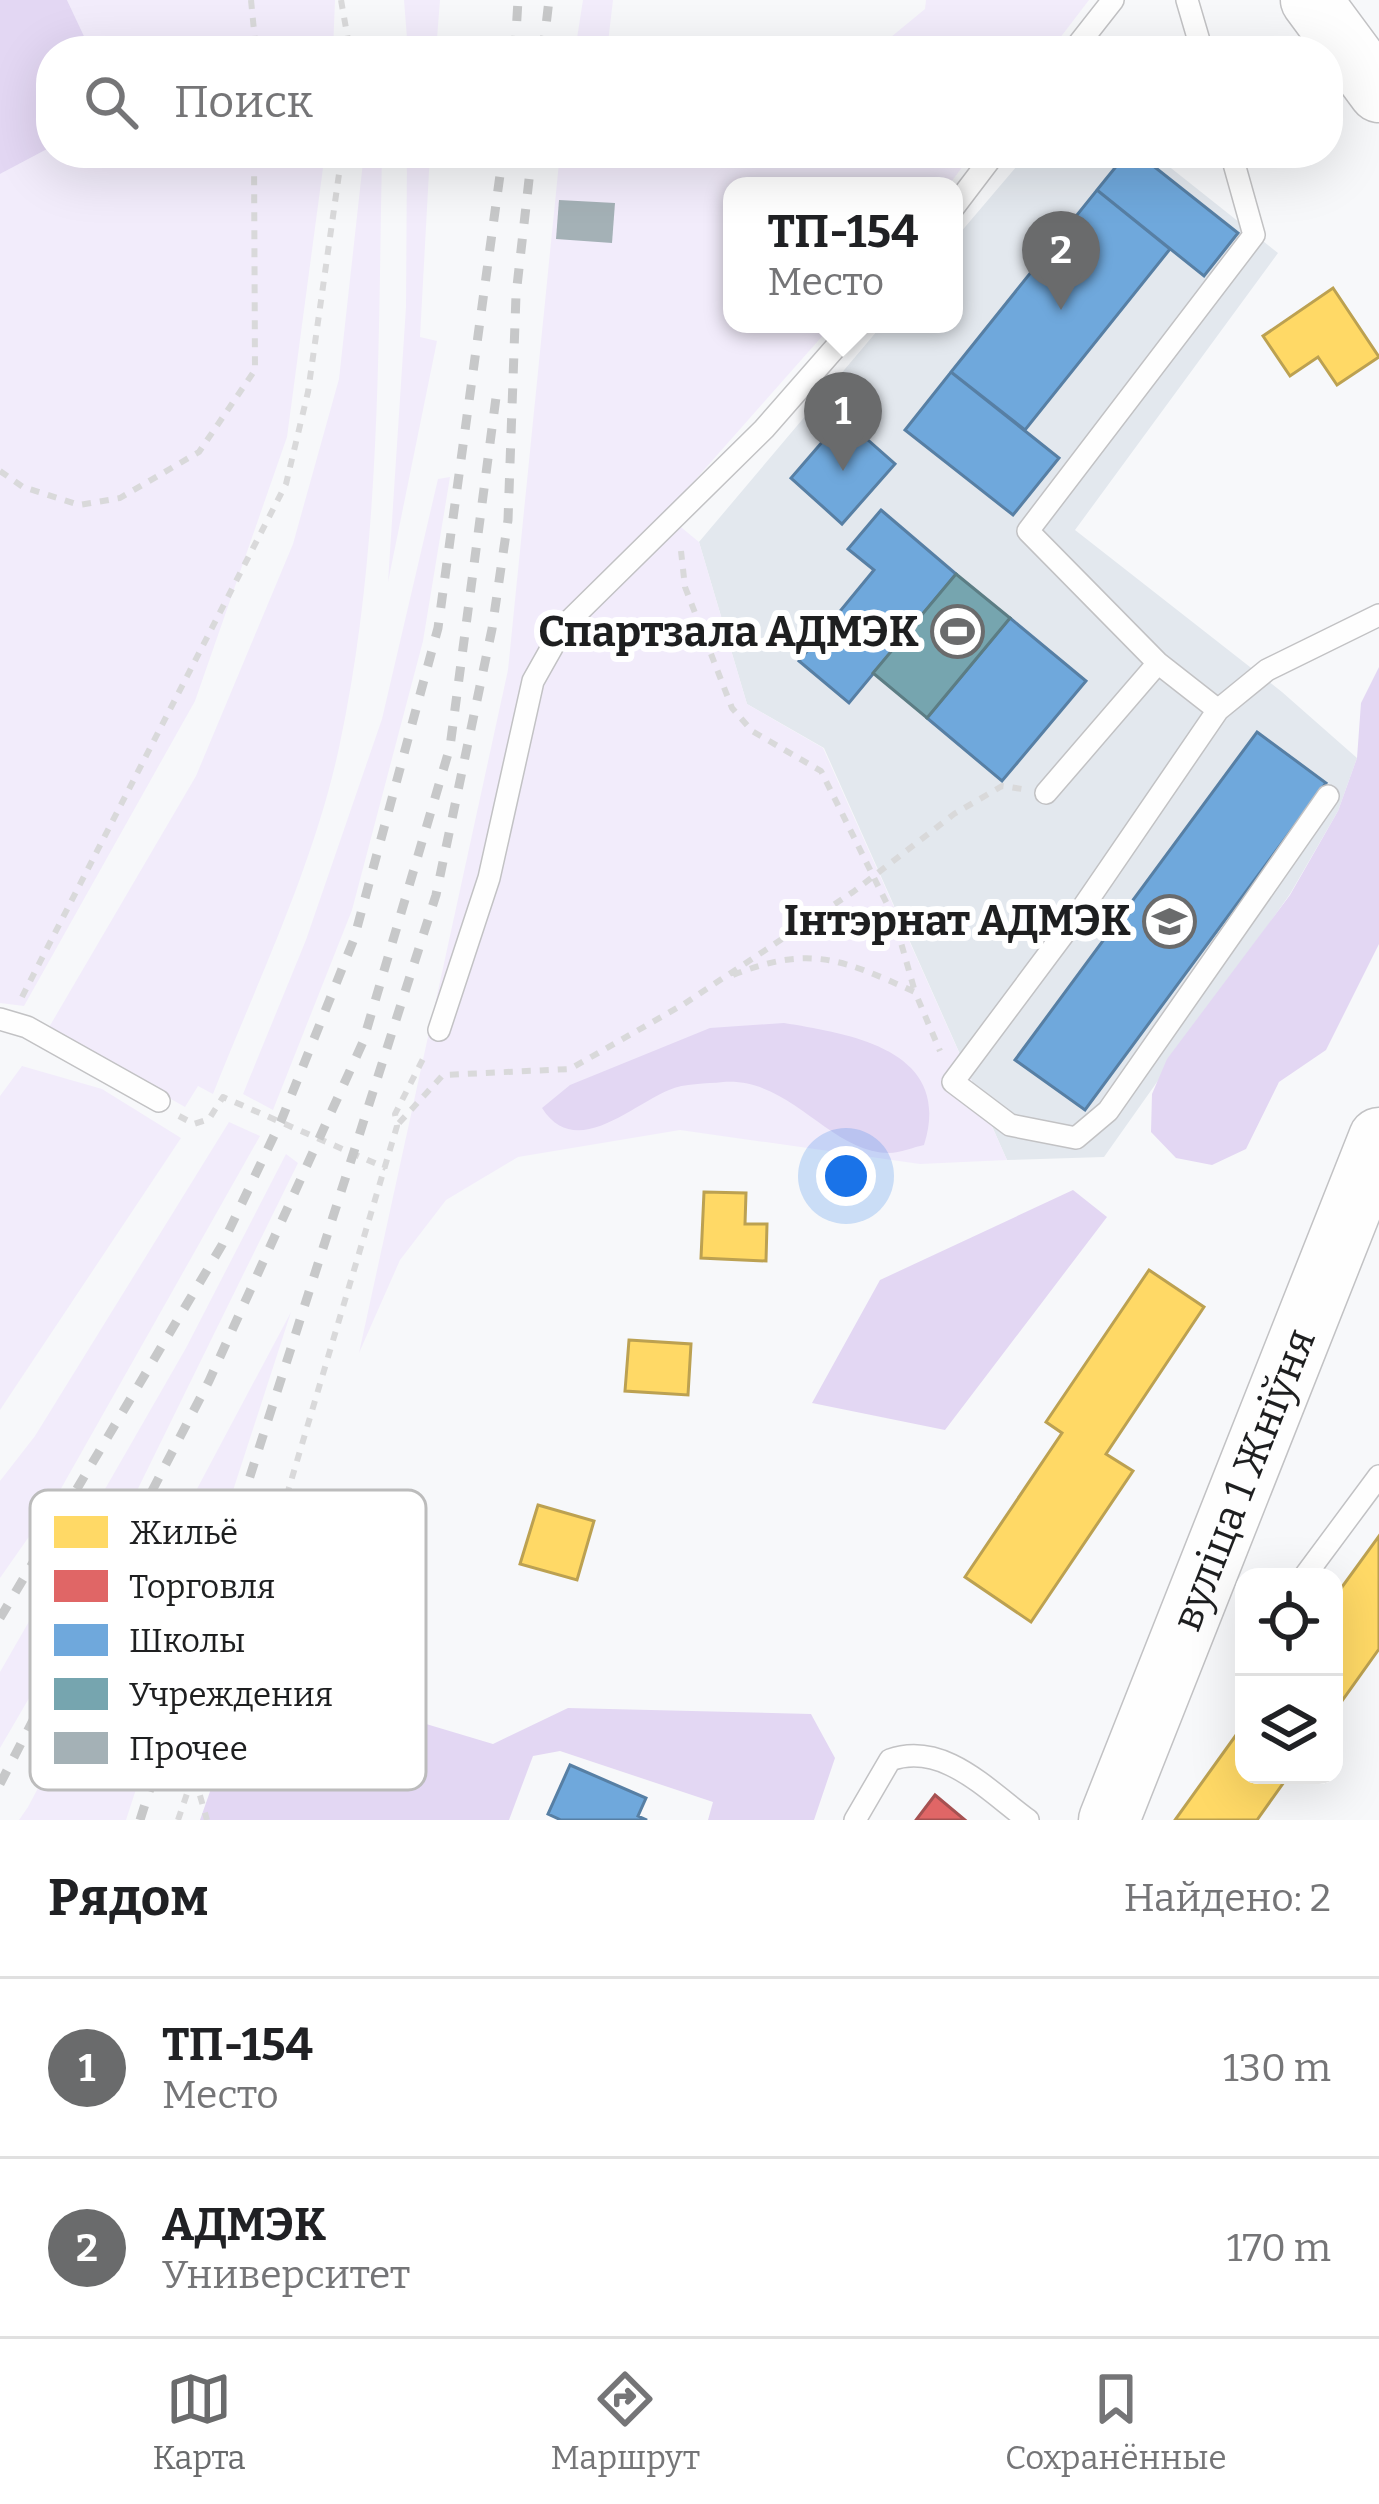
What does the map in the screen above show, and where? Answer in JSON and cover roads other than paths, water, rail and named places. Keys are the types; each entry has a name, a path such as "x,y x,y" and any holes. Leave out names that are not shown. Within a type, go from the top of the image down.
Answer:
{"main road":[{"path":"1311,0 1338,36"},
{"path":"1343,43 1379,92"},
{"name":"вуліца 1 Жніўня","path":"1109,1820 1379,1138"}],"lane":[{"path":"1085,36 1113,0"},
{"path":"1187,0 1198,36"},
{"path":"963,195 984,168"},
{"path":"1219,710 1158,663 1028,531 1254,236 1235,168"},
{"path":"439,1030 489,878 533,681 564,626 688,507 848,333"},
{"path":"1328,796 1108,1112 1076,1138 1010,1125 953,1082 1077,916 1219,710 1267,670 1379,615"},
{"path":"1046,794 1158,663"},
{"path":"4,1020 159,1101"},
{"path":"1311,1568 1379,1476"},
{"path":"855,1820 890,1760 910,1753 940,1757 1028,1820"}],"railway":[{"path":"516,36 518,0"},
{"path":"545,36 549,0"},
{"path":"76,1490 222,1245 281,1121 354,939 438,628 501,168"},
{"path":"246,1490 436,895 492,629 508,520 516,295 530,168"},
{"path":"152,1490 209,1381 363,1042 450,747 497,390"},
{"path":"0,1618 30,1568"},
{"path":"0,1784 30,1726"},
{"path":"140,1820 150,1790"}],"place":[{"name":"АДМЭК","path":"1061,310"},
{"name":"ТП-154","path":"843,471"},
{"name":"Спартзала АДМЭК","path":"958,632"},
{"name":"Інтэрнат АДМЭК","path":"1170,921"}]}
